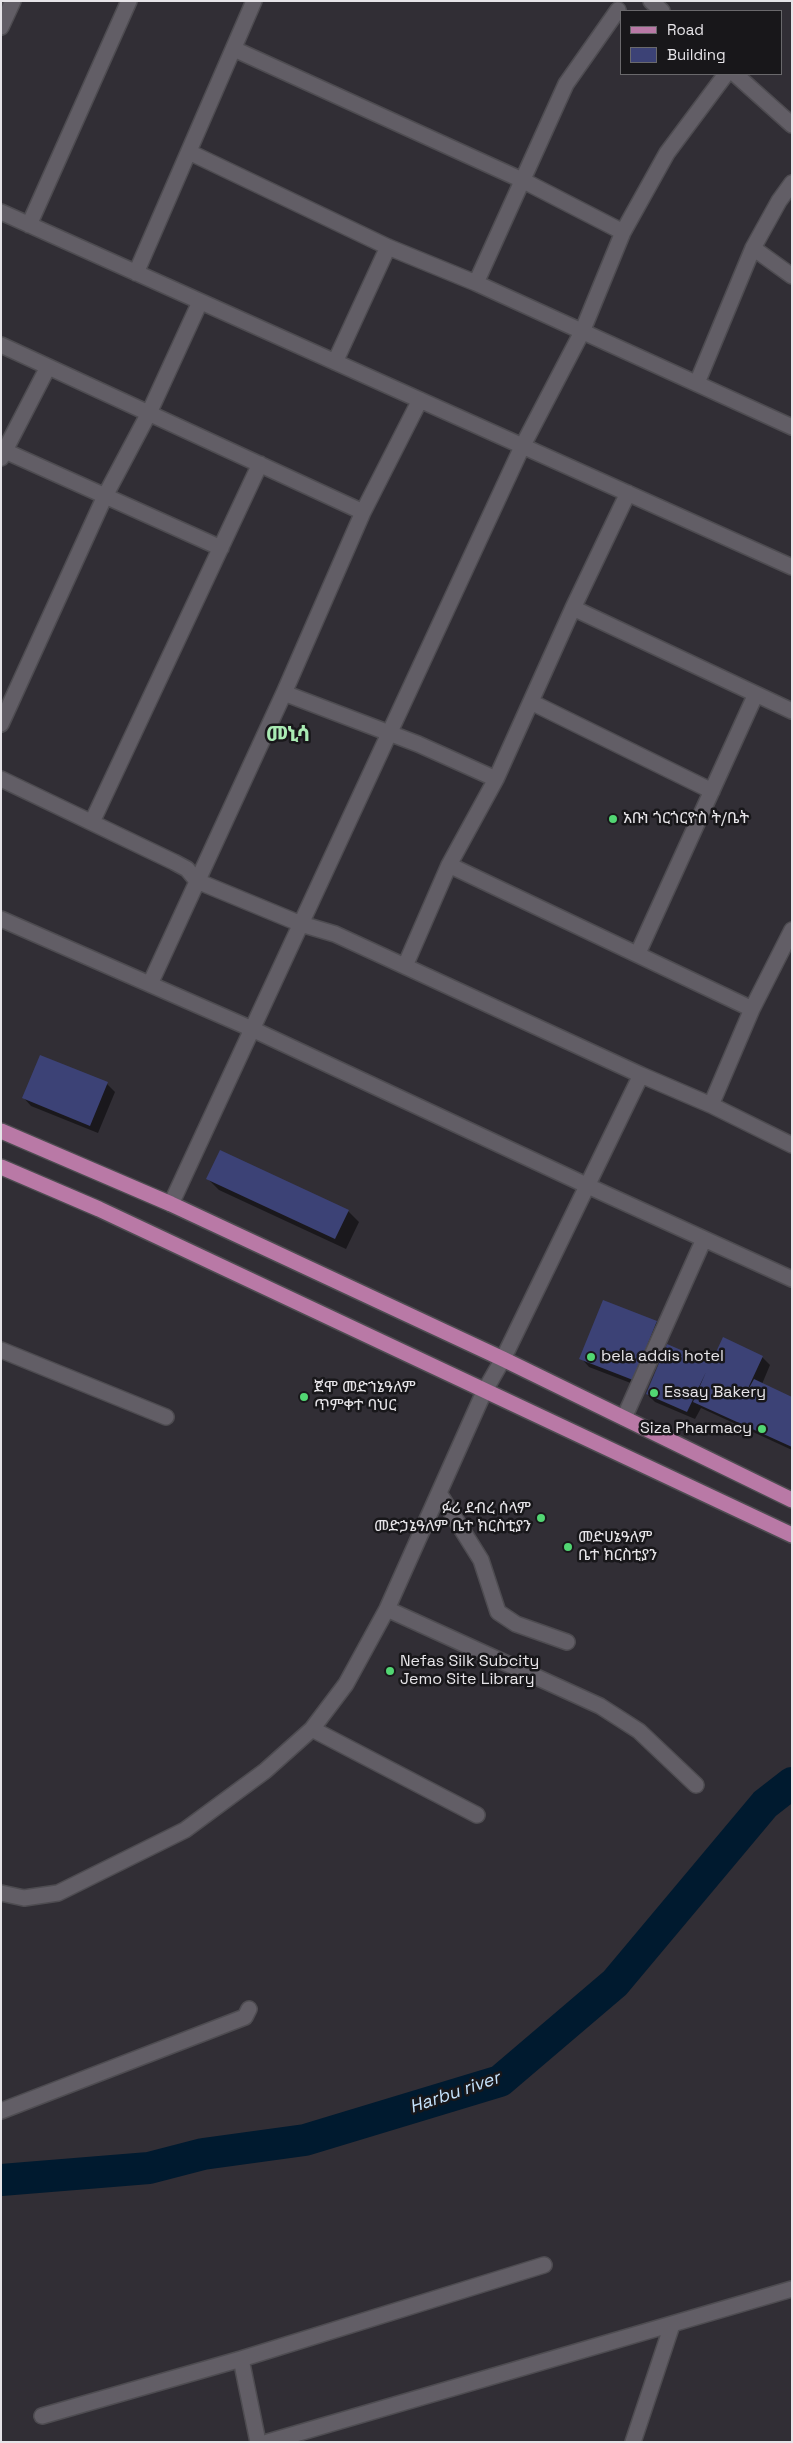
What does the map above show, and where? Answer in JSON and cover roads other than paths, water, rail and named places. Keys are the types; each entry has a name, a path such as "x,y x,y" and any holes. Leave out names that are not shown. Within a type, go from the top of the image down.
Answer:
{"main road":[{"path":"1,1131 171,1204 503,1359 792,1500"},
{"path":"1,1167 98,1209 484,1392 792,1535"}],"street":[{"path":"1,27 12,1"},
{"path":"29,225 129,1"},
{"path":"136,273 254,1"},
{"path":"651,1 661,10"},
{"path":"476,283 566,84 618,10"},
{"path":"234,49 522,180 623,232"},
{"path":"171,1204 522,447 582,332 623,232 667,153 725,75"},
{"path":"736,75 792,125"},
{"path":"188,152 388,247 476,283 792,427"},
{"path":"697,383 753,248 779,201 792,183"},
{"path":"1,212 792,567"},
{"path":"335,362 388,247"},
{"path":"753,248 792,276"},
{"path":"1,724 105,496 150,413 200,302"},
{"path":"1,345 363,512"},
{"path":"48,366 3,455 105,496 221,548"},
{"path":"150,984 284,692 363,512 420,400"},
{"path":"92,822 260,464"},
{"path":"405,966 449,865 496,779 573,608 628,493"},
{"path":"573,608 755,696 792,711"},
{"path":"284,692 496,779"},
{"path":"638,953 755,696"},
{"path":"532,702 712,790"},
{"path":"1,779 187,869 197,881 301,924 335,934 641,1075 711,1105 792,1145"},
{"path":"449,865 638,953 752,1009"},
{"path":"1,919 252,1029 792,1279"},
{"path":"711,1105 752,1009 792,930"},
{"path":"1,1894 24,1898 58,1893 185,1830 265,1771 312,1729 346,1684 387,1609 484,1392 503,1359 641,1075"},
{"path":"624,1418 704,1239"},
{"path":"1,1350 166,1417"},
{"path":"439,1493 482,1560 498,1612 516,1624 567,1642"},
{"path":"387,1609 600,1706 639,1731 696,1785"},
{"path":"312,1729 477,1815"},
{"path":"1,2111 245,2017 250,2008"},
{"path":"42,2416 241,2359 544,2265"},
{"path":"268,2442 301,2436 792,2289"},
{"path":"635,2441 672,2325"},
{"path":"241,2359 258,2442"}],"waterway":[{"name":"Harbu river","path":"1,2180 149,2168 203,2154 305,2140 500,2081 615,1983 765,1804 792,1783"}],"place":[{"name":"አቡነ ጎርጎርዮስ ት/ቤት","path":"613,819"},
{"name":"bela addis hotel","path":"591,1357"},
{"name":"Essay Bakery","path":"654,1393"},
{"name":"ጀሞ መድኀኔዓለም ጥምቀተ ባህር","path":"304,1397"},
{"name":"Siza Pharmacy","path":"762,1429"},
{"name":"ፉሪ ደብረ ሰላም መድኃኔዓለም ቤተ ክርስቲያን","path":"541,1518"},
{"name":"መድሀኔዓለም ቤተ ክርስቲያን","path":"568,1547"},
{"name":"Nefas Silk Subcity Jemo Site Library","path":"390,1671"}],"district":[{"name":"መኒሳ","path":"288,735"}]}
